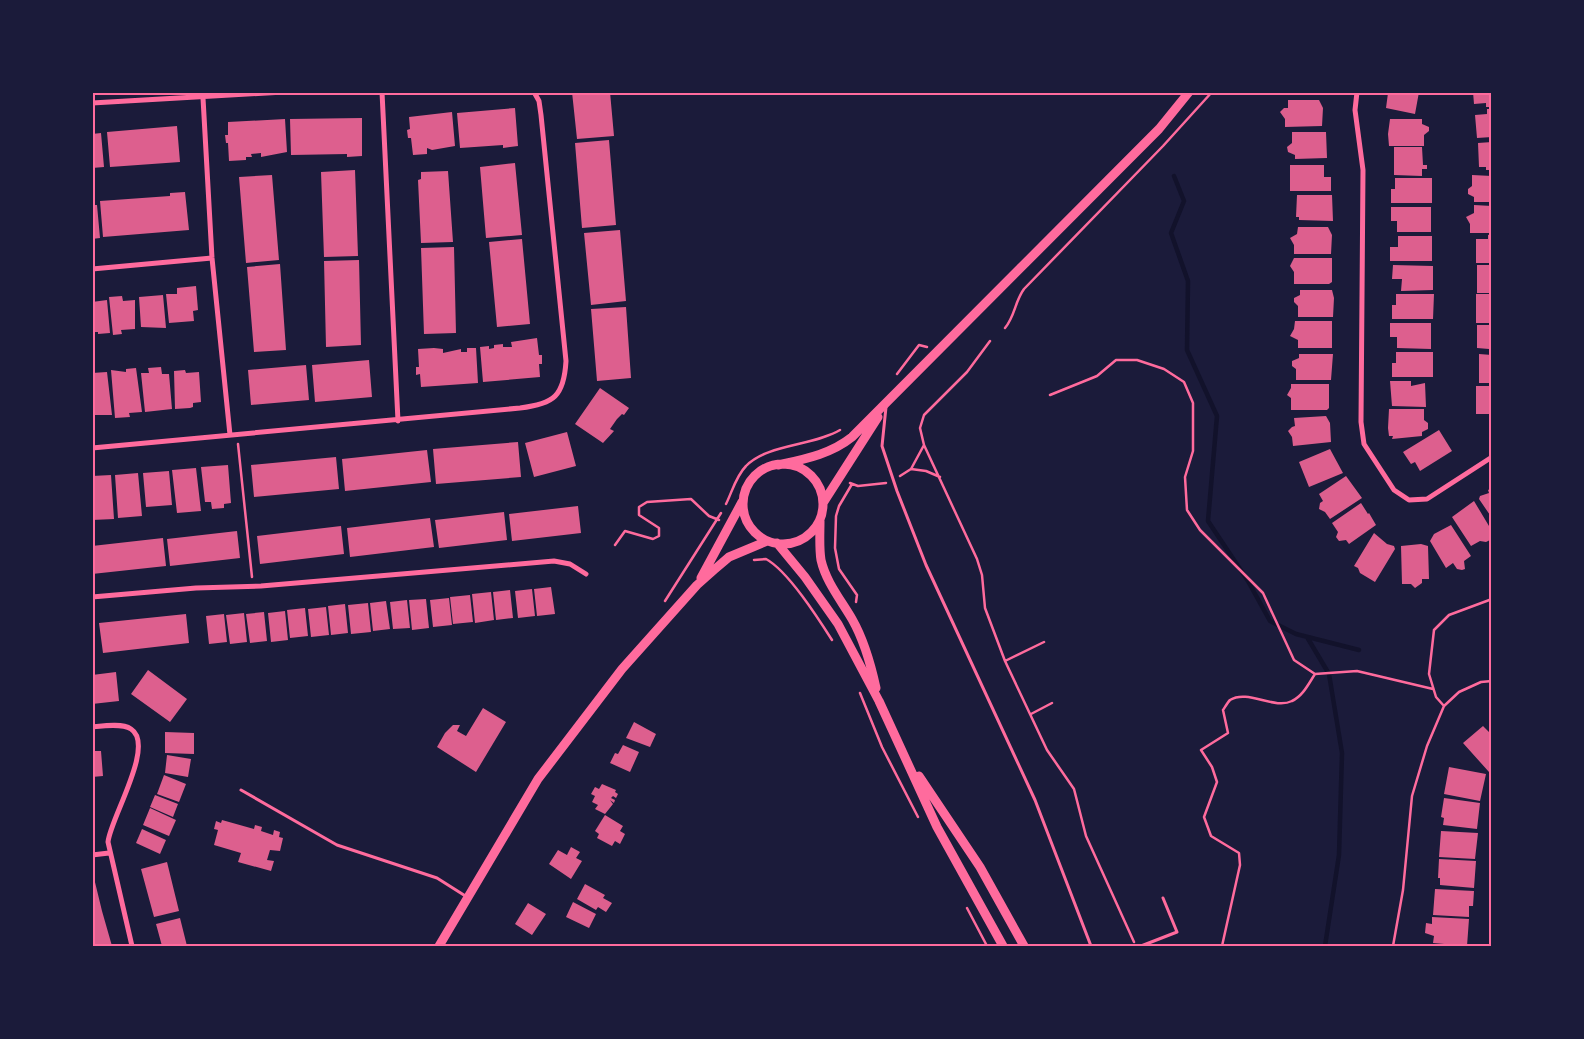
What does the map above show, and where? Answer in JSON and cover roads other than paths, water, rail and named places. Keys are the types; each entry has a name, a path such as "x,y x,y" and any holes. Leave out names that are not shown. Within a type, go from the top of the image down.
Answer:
{"main road":[{"path":"820,520 804,538 792,543 767,541 751,528 744,509 746,489 755,476 768,467 806,459 841,446 887,404 939,348 976,314 1158,129 1190,92"},
{"path":"879,701 871,664 861,638 852,619 832,588 822,560 820,520 823,504 887,404"},
{"path":"778,465 800,468 809,474 819,487 823,504"},
{"path":"697,584 744,499"},
{"path":"439,946 538,779 633,656 697,584 729,557 767,541"},
{"path":"777,543 806,577 838,624 879,701 937,827 1003,946"},
{"path":"904,753 980,867 1024,946"}],"street":[{"path":"92,102 203,98 284,92"},
{"path":"382,92 398,421"},
{"path":"92,448 398,421 529,407 542,404 556,397 562,389 566,361 541,115 539,101 534,92"},
{"path":"1357,92 1355,110 1363,170 1361,428 1364,444 1394,490 1409,500 1428,499 1492,457"},
{"path":"203,98 212,258 230,435"},
{"path":"92,269 212,258"},
{"path":"92,597 196,588 253,587 554,561 570,564 586,574"},
{"path":"92,727 125,726 132,729 137,736 139,750 136,765 109,834 109,854 132,946"},
{"path":"92,855 109,854"}],"lane":[{"path":"887,404 882,446 893,480 926,565 1035,800 1091,946"},
{"path":"241,790 337,845 437,878 468,897"},
{"path":"1141,946 1177,932 1163,898"}],"waterway":[{"path":"1174,176 1184,201 1171,233 1188,281 1187,350 1217,416 1208,521 1248,581 1270,621 1296,634 1359,650"},
{"path":"1307,637 1329,674 1342,753 1339,855 1325,946"}]}
